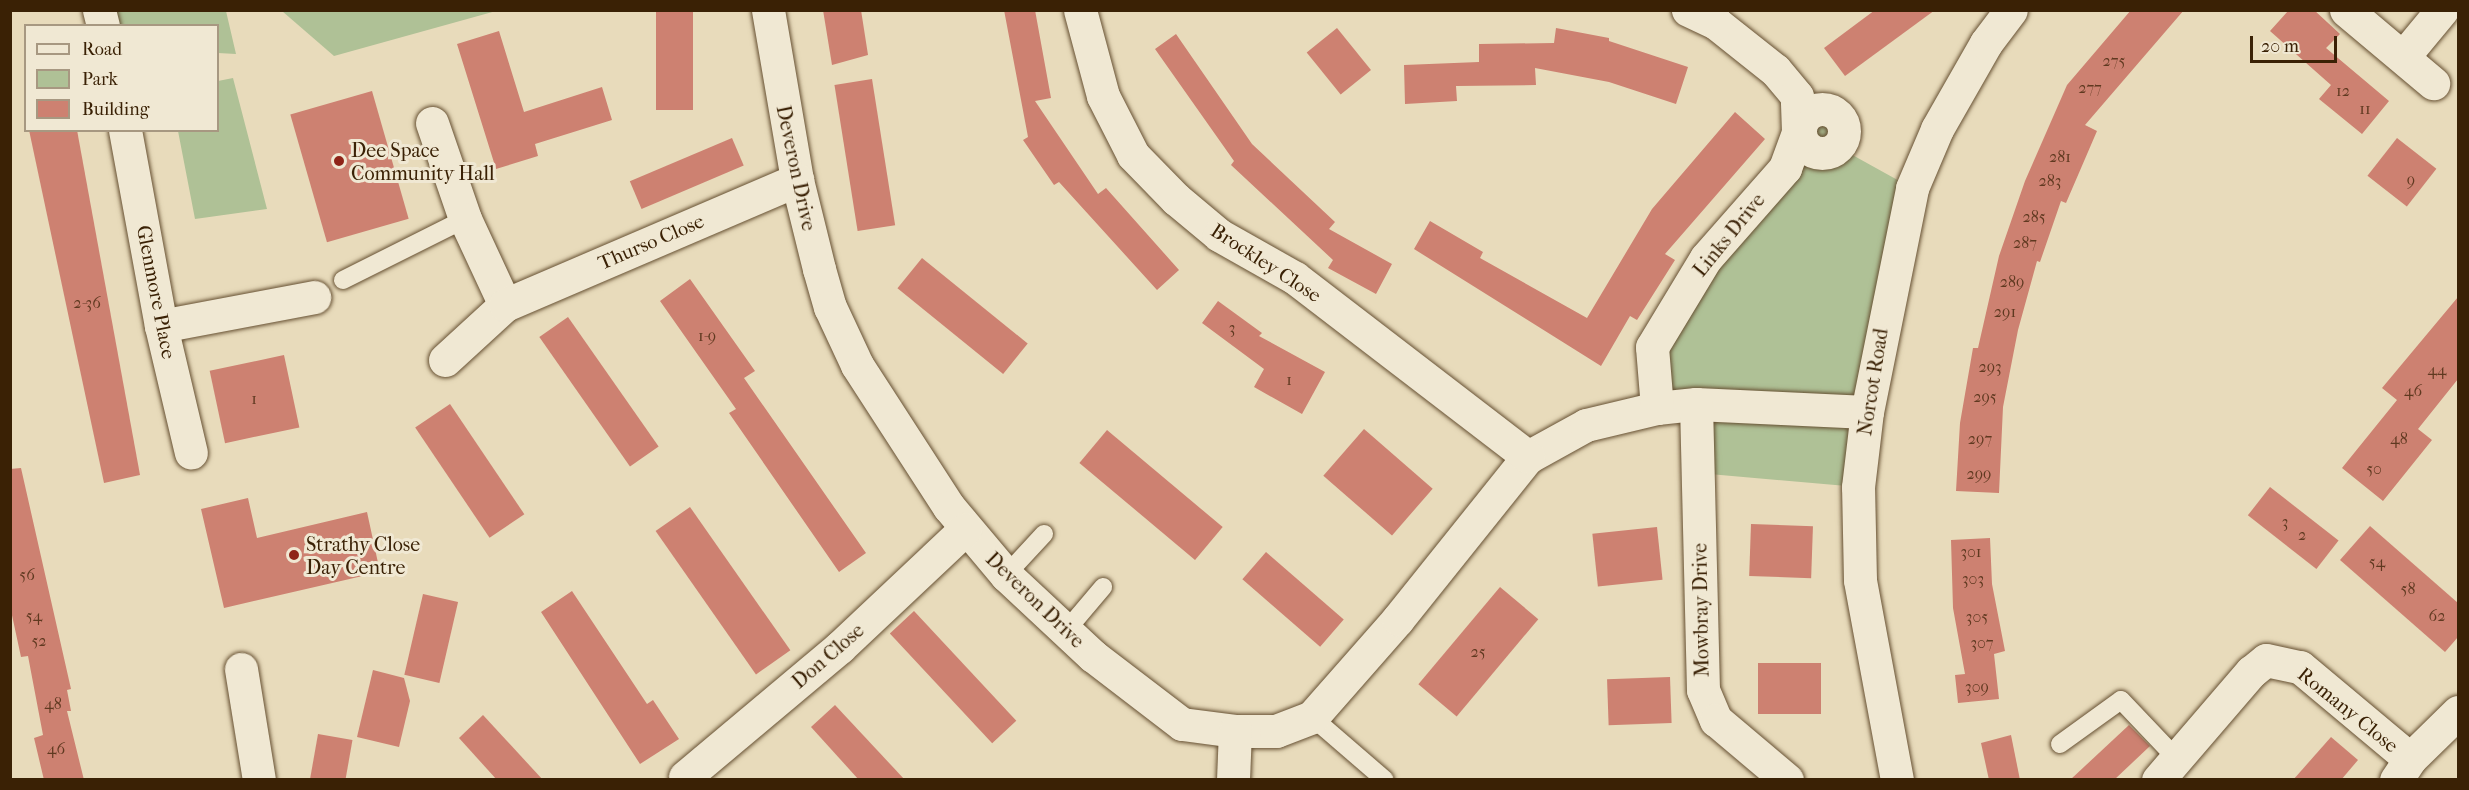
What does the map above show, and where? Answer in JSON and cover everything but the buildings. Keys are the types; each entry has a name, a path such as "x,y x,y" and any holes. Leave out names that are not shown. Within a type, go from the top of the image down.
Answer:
{"street":[{"name":"Deveron Drive","path":"768,10 797,180 831,307 857,365 924,471 965,529 1005,575 1065,632 1182,724 1235,731 1276,731 1312,717 1398,620 1519,468"},
{"name":"Brockley Close","path":"1080,10 1103,96 1128,146 1176,199 1219,235 1295,278 1519,468"},
{"name":"Links Drive","path":"1657,408 1652,347 1706,258 1785,168 1798,132 1797,96 1775,70 1716,23 1688,10"},
{"name":"Norcot Road","path":"1897,780 1860,580 1858,487 1867,412 1912,188 1937,129 1986,43 2011,10"},
{"path":"2346,10 2433,83"},
{"path":"2403,57 2442,10"},
{"path":"432,123 465,219 505,305"},
{"name":"Glenmore Place","path":"125,132 161,326 191,453"},
{"name":"Thurso Close","path":"445,360 505,305 797,180"},
{"path":"161,326 315,297"},
{"path":"1519,468 1586,425 1657,408 1696,404 1867,412"},
{"name":"Mowbray Drive","path":"1696,404 1703,690 1716,720 1787,780"},
{"name":"Don Close","path":"685,777 840,647 965,529"},
{"name":"Romany Close","path":"2167,769 2251,672 2266,660 2300,667 2403,769"},
{"path":"241,669 259,780"},
{"path":"2403,769 2458,712"},
{"path":"1233,780 1235,731"}],"lane":[{"path":"343,280 465,219"},
{"path":"1005,575 1044,534"},
{"path":"1065,632 1104,587"},
{"path":"2060,744 2121,700 2167,769"},
{"path":"1312,717 1385,780"}],"green space":[{"path":"108,11 226,11 236,54 219,53 219,24 112,24"},
{"path":"282,11 496,11 334,56"},
{"path":"233,78 267,209 195,219 178,132 219,132 219,81"},
{"path":"1822,108 1839,116 1844,129 1838,147 1912,188 1858,487 1698,473 1696,404 1657,408 1652,347 1807,113"}],"place":[{"name":"Dee Space Community Hall","path":"339,161"},
{"name":"Strathy Close Day Centre","path":"294,555"}]}
